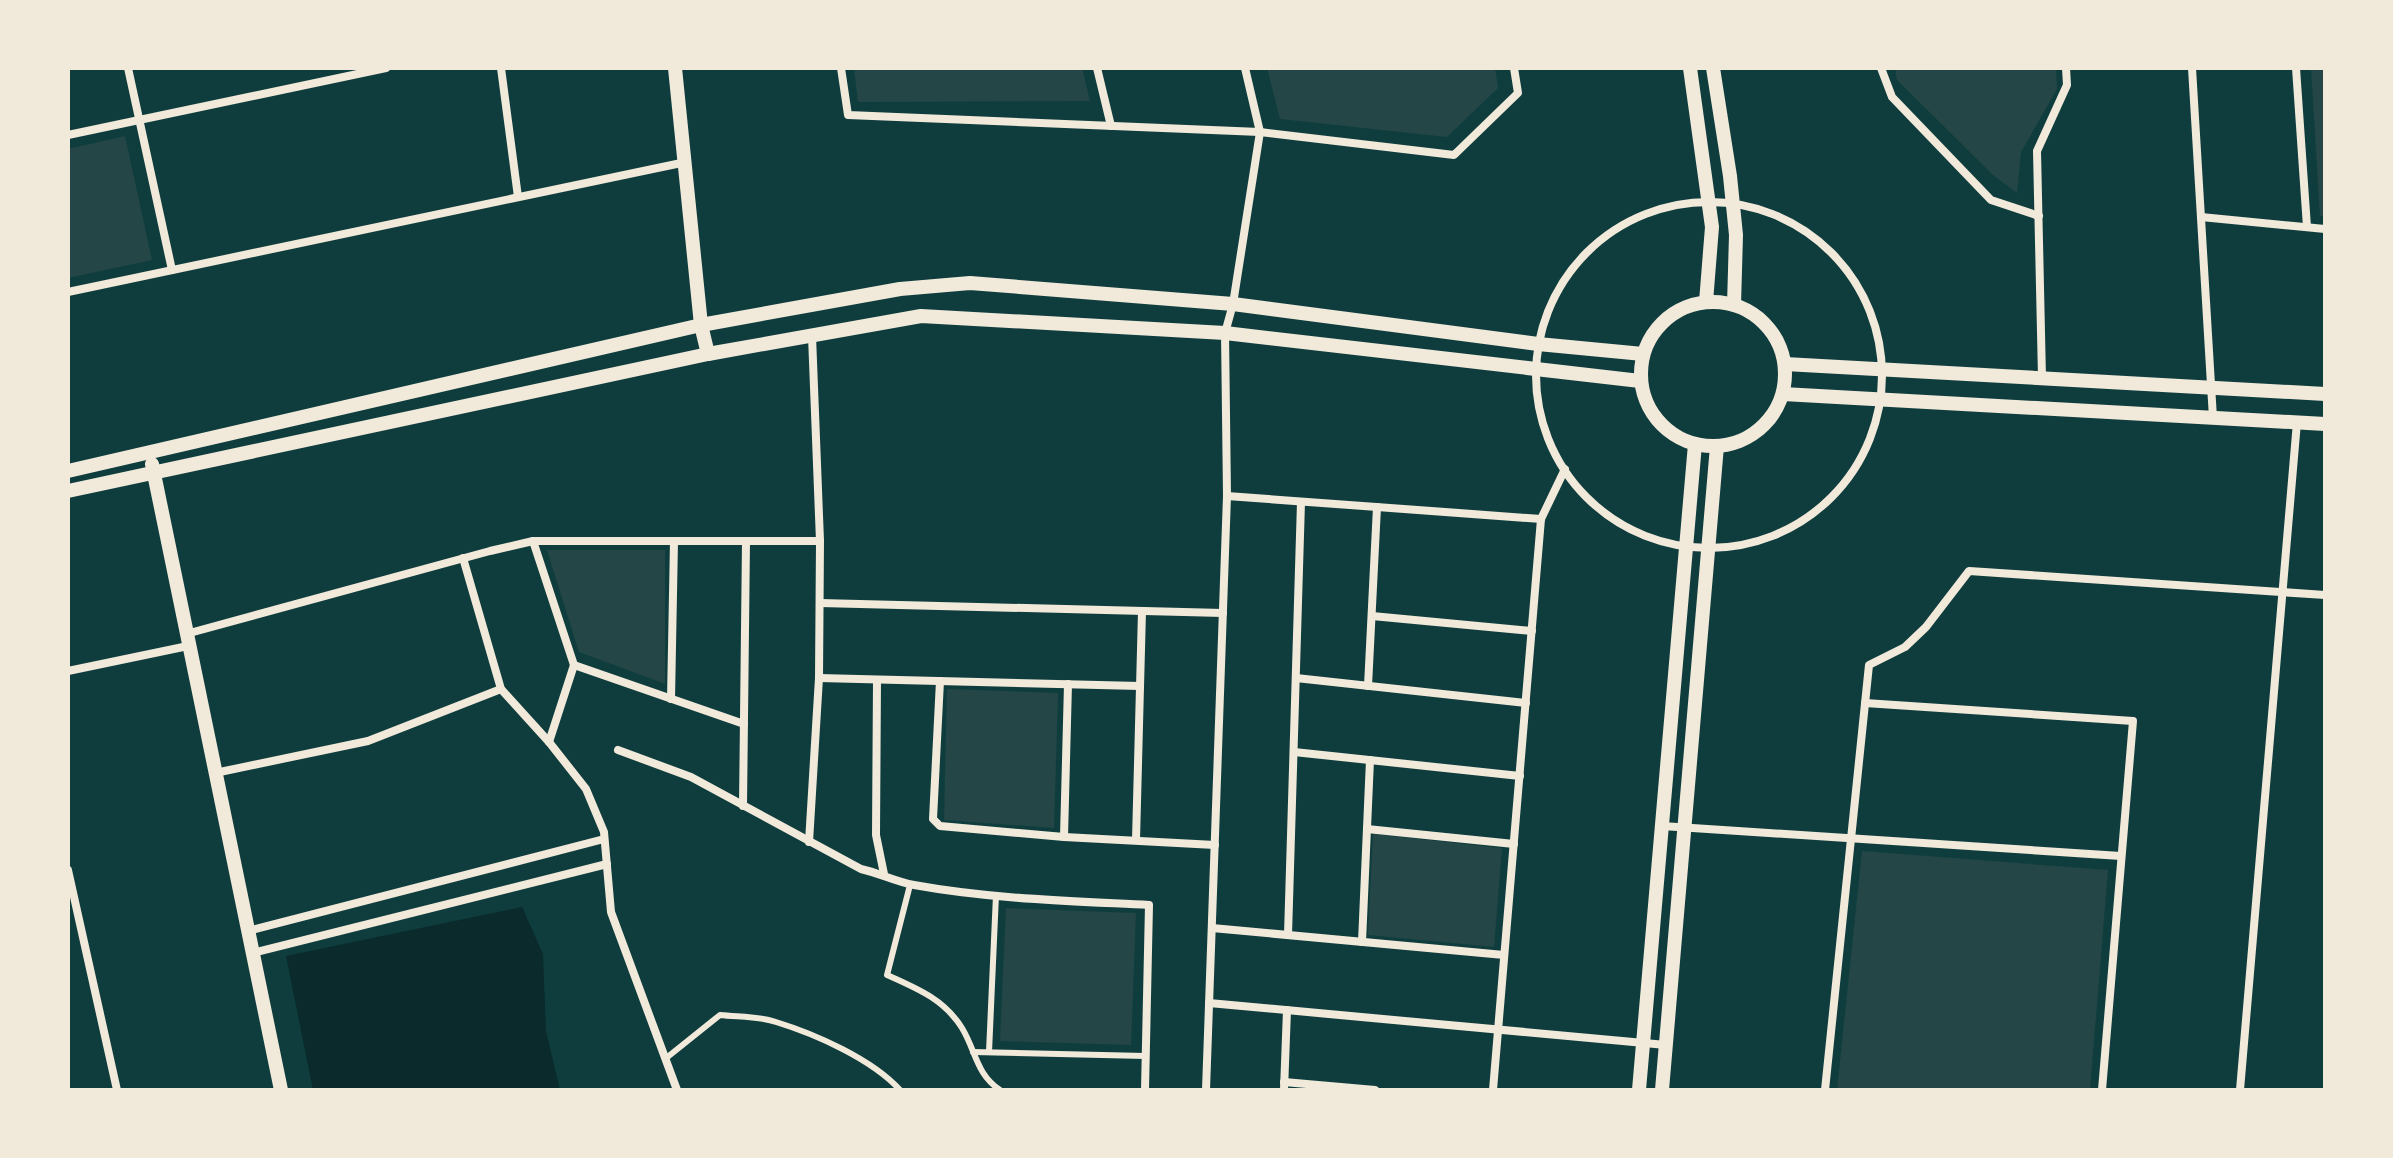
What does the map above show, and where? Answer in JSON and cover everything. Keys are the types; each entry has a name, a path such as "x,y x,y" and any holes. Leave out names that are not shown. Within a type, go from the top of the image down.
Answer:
{"street":[{"path":"128,68 172,270"},
{"path":"68,135 386,68"},
{"path":"501,68 518,197"},
{"path":"675,68 701,325 708,354"},
{"path":"841,68 848,115 1260,132 1454,155 1518,93 1514,68"},
{"path":"1097,68 1111,126"},
{"path":"1206,1090 1227,496 1225,333 1233,304 1260,132 1245,68"},
{"path":"1690,68 1712,227 1706,302"},
{"path":"1713,68 1736,235 1734,305"},
{"path":"1881,68 1892,97 1991,200 2039,216"},
{"path":"2042,378 2037,151 2067,85 2066,68"},
{"path":"2192,68 2213,418"},
{"path":"2296,68 2307,227"},
{"path":"68,292 686,162"},
{"path":"1732,203 1774,214 1809,233 1844,265 1862,291 1876,325 1884,369 1882,400 1869,445 1839,491 1801,522 1758,542 1709,549 1686,547 1645,537 1609,517 1575,486 1546,437 1531,370 1565,277 1603,238 1643,215 1681,204 1732,203"},
{"path":"2201,217 2325,229"},
{"path":"68,471 701,325 900,289 970,283 1233,304 1538,344 1643,354"},
{"path":"1706,302 1734,305 1750,312 1768,326 1782,351 1785,364 1783,394 1778,407 1761,428 1735,443 1717,446 1682,439 1658,421 1645,400 1640,381 1643,354 1665,319 1691,305 1706,302"},
{"path":"68,491 708,354 921,316 1225,333 1640,381"},
{"path":"809,842 819,678 820,603 812,336"},
{"path":"1785,364 2325,394"},
{"path":"1783,394 2325,424"},
{"path":"2240,1090 2297,422"},
{"path":"1639,1090 1695,444"},
{"path":"1662,1090 1717,446"},
{"path":"148,454 155,471 281,1090"},
{"path":"1493,1090 1541,519 1565,469"},
{"path":"1227,496 1541,519"},
{"path":"1288,935 1301,502"},
{"path":"1368,686 1377,507"},
{"path":"68,671 187,640 463,558 533,541 820,541"},
{"path":"533,541 574,665 549,742"},
{"path":"671,699 674,541"},
{"path":"743,806 746,541"},
{"path":"463,558 501,689 586,789 604,839 611,912 677,1090"},
{"path":"1825,1090 1869,665 1905,647 1926,627 1969,571 2325,595"},
{"path":"820,603 1223,613"},
{"path":"1136,840 1142,611"},
{"path":"1372,616 1532,631"},
{"path":"574,665 744,724"},
{"path":"819,678 1140,686"},
{"path":"1296,678 1526,703"},
{"path":"877,680 876,835 884,874"},
{"path":"940,681 933,819 940,826 1064,837 1215,845"},
{"path":"1064,837 1068,684"},
{"path":"215,773 368,741 501,689"},
{"path":"1865,703 2133,721 2102,1090"},
{"path":"618,750 691,777 861,869 910,885 996,895 1149,905 1145,1090"},
{"path":"1294,752 1520,776"},
{"path":"1362,942 1370,760"},
{"path":"1662,826 2121,856"},
{"path":"1367,829 1514,844"},
{"path":"248,931 604,839"},
{"path":"253,953 607,864"},
{"path":"68,870 117,1090"},
{"path":"1212,928 1504,955"},
{"path":"1209,1003 1666,1045"},
{"path":"1287,1010 1284,1086 1375,1090"}],"lane":[{"path":"910,885 887,975 932,995 961,1026 986,1081 1000,1090"},
{"path":"989,1052 996,895"},
{"path":"665,1059 720,1015 773,1021 834,1045 890,1079 900,1090"},
{"path":"973,1052 1145,1056"}],"shaded area":[{"path":"854,68 1082,68 1090,101 858,102"},
{"path":"1267,68 1495,68 1498,88 1447,137 1280,119"},
{"path":"1895,68 2056,68 2057,89 2021,152 2017,193 1993,175 1897,80"},
{"path":"2311,68 2325,68 2325,217 2320,216"},
{"path":"125,136 152,260 68,278 68,149"},
{"path":"547,550 665,550 665,684 579,652"},
{"path":"947,689 1058,693 1054,828 944,820"},
{"path":"1373,834 1502,848 1494,947 1368,935"},
{"path":"1862,851 2108,870 2090,1090 1837,1090"},
{"path":"522,907 543,954 546,1031 560,1090 313,1090 286,956"},
{"path":"1006,908 1136,913 1131,1045 1000,1041"}]}
